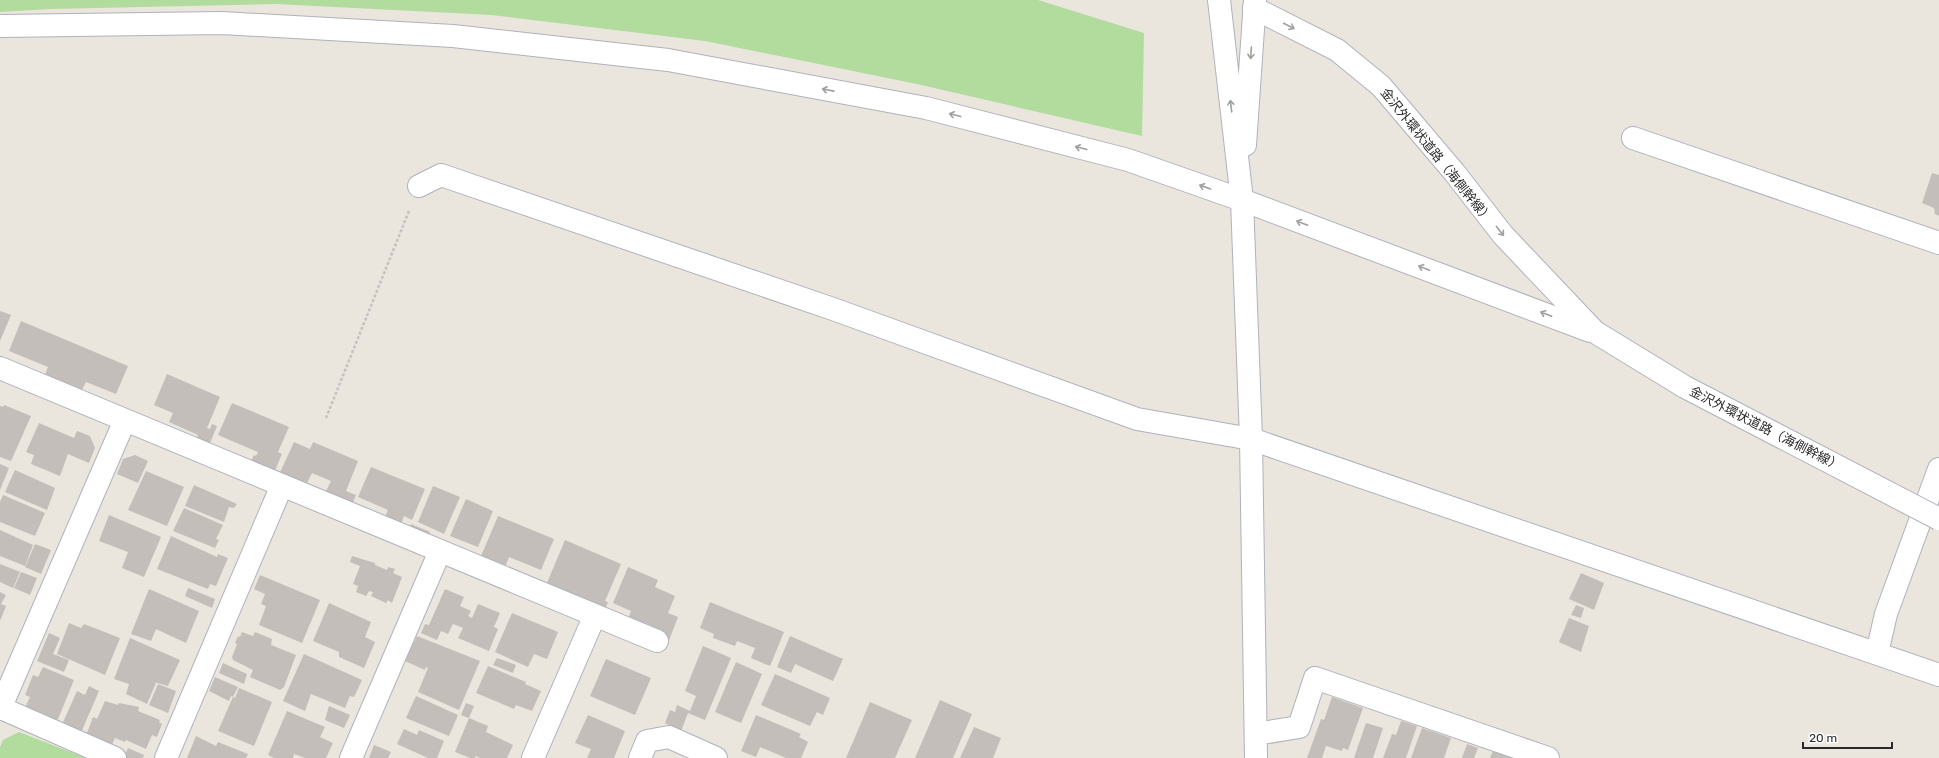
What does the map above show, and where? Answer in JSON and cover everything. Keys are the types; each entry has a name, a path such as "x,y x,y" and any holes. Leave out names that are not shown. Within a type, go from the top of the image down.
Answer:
{"street":[{"path":"1219,0 1242,200 1250,439 1256,758"},
{"name":"金沢外環状道路（海側幹線）","path":"1226,0 1254,4 1337,50 1381,86 1454,172 1503,235 1595,332"},
{"path":"1242,200 1254,4"},
{"name":"金沢外環状道路（海側幹線）","path":"0,26 230,23 453,36 668,60 926,108 1128,160 1242,200 1595,332 1686,387 1939,519"},
{"path":"1633,138 1939,243"},
{"path":"419,186 441,175 833,309 1137,419 1250,439 1939,675"},
{"path":"0,368 657,641"},
{"path":"115,758 0,709 125,420"},
{"path":"1877,654 1886,614 1939,469"},
{"path":"166,758 282,485"},
{"path":"351,758 440,551"},
{"path":"533,758 595,615"},
{"path":"1256,734 1299,727 1315,678 1546,758"},
{"path":"640,758 647,741 669,737 716,758"}],"path":[{"path":"326,418 419,186"}],"green space":[{"path":"0,0 1038,0 1144,33 1142,136 917,84 705,41 492,15 276,4 50,9 0,12"},
{"path":"19,732 86,758 0,758 0,747 3,740"}],"building":[{"path":"1932,173 1939,175 1939,216 1935,214 1934,208 1922,203"},
{"path":"0,311 11,315 0,341"},
{"path":"21,321 128,366 116,394 86,382 82,390 45,375 48,367 9,351"},
{"path":"167,374 220,397 207,428 210,429 212,424 217,426 208,448 195,442 198,435 169,422 173,413 154,405"},
{"path":"232,403 289,427 278,452 282,454 270,482 246,472 254,455 256,456 258,452 218,435"},
{"path":"4,405 31,416 11,461 0,457 0,406 3,407"},
{"path":"39,423 74,438 77,431 90,436 95,448 89,463 68,454 60,476 31,464 34,455 26,452"},
{"path":"294,442 310,449 313,442 358,461 346,491 356,495 350,510 340,506 343,498 326,491 331,481 312,473 307,483 304,481 301,489 277,479"},
{"path":"135,455 148,461 138,483 117,474 123,459"},
{"path":"0,464 9,468 0,490"},
{"path":"371,467 425,489 412,520 404,516 401,524 385,517 388,510 358,497"},
{"path":"15,470 55,488 47,510 5,492"},
{"path":"146,471 184,487 167,526 128,510"},
{"path":"194,485 237,504 234,508 229,507 224,522 185,506"},
{"path":"433,486 460,497 444,534 418,522"},
{"path":"3,495 45,513 35,536 0,522 0,502"},
{"path":"466,499 493,511 478,547 450,536"},
{"path":"184,508 223,525 216,539 219,540 215,548 173,531"},
{"path":"109,515 161,537 144,577 122,568 128,552 99,541"},
{"path":"498,516 554,539 541,570 509,557 505,567 481,556"},
{"path":"411,524 430,532 424,547 405,539"},
{"path":"0,530 33,545 25,566 0,556"},
{"path":"171,536 217,557 218,554 228,558 216,586 210,584 208,589 157,569"},
{"path":"565,540 621,564 605,601 608,602 603,615 544,590"},
{"path":"35,544 51,550 41,574 25,567"},
{"path":"352,556 375,563 375,565 387,570 388,567 395,569 393,573 402,577 392,603 388,600 386,603 371,596 373,592 369,591 366,596 356,592 358,586 353,584 360,566 350,562"},
{"path":"0,564 20,572 13,588 0,582"},
{"path":"628,567 658,580 655,587 675,596 668,613 678,617 668,643 657,638 628,619 631,611 613,603"},
{"path":"21,572 37,578 30,595 14,588"},
{"path":"1581,573 1604,583 1594,610 1569,599"},
{"path":"260,575 320,600 302,643 259,625 266,606 261,604 265,594 254,589"},
{"path":"188,588 215,599 212,608 185,596"},
{"path":"149,589 199,611 186,643 156,629 151,641 131,634"},
{"path":"445,589 464,597 460,606 471,611 468,616 472,618 478,604 500,613 494,627 498,629 489,651 458,638 463,628 453,624 448,634 441,631 437,640 421,633 425,624 429,625"},
{"path":"0,592 6,595 1,604 6,606 0,621"},
{"path":"710,602 784,632 770,666 751,658 755,648 737,641 735,646 713,638 714,634 700,628"},
{"path":"329,603 371,622 365,637 375,642 364,668 339,657 339,652 313,641"},
{"path":"1576,605 1584,608 1581,618 1571,615"},
{"path":"512,613 558,632 547,659 534,654 528,667 495,652"},
{"path":"1569,618 1589,626 1581,652 1559,642"},
{"path":"69,623 81,628 84,624 120,638 105,675 57,654"},
{"path":"242,632 253,636 255,632 272,639 271,645 296,655 284,687 280,690 250,677 253,670 233,660 232,657 237,644 235,643 238,636 240,637"},
{"path":"49,633 60,638 53,654 69,660 64,672 37,661"},
{"path":"417,636 480,661 459,710 418,692 428,668 426,667 425,670 405,661"},
{"path":"790,636 843,659 833,681 795,664 791,673 777,667"},
{"path":"130,638 180,660 168,686 154,682 156,683 147,704 126,694 129,684 114,679"},
{"path":"703,646 731,658 705,720 688,713 681,731 665,723 670,710 675,712 677,705 690,711 696,696 685,691"},
{"path":"304,654 362,680 354,697 350,696 345,708 311,694 305,711 283,701"},
{"path":"497,658 516,665 513,673 493,665"},
{"path":"606,659 651,678 635,715 590,696"},
{"path":"736,662 762,674 741,723 715,712"},
{"path":"223,663 247,674 244,684 219,673"},
{"path":"488,666 526,682 525,684 541,691 532,711 516,705 514,709 476,693"},
{"path":"43,667 74,680 54,729 23,712 30,697 25,695 33,675 38,677"},
{"path":"775,674 830,698 823,715 817,712 810,726 761,705"},
{"path":"215,677 238,687 233,697 231,696 229,701 209,691"},
{"path":"158,684 176,691 168,713 149,705"},
{"path":"89,686 99,691 80,735 61,727 77,691 85,695"},
{"path":"239,688 272,702 254,746 218,731 233,697 235,698"},
{"path":"416,696 458,715 449,736 406,718"},
{"path":"1332,697 1363,708 1348,750 1343,748 1342,751 1326,746 1322,758 1307,758 1321,719 1324,720"},
{"path":"940,700 972,714 953,758 915,758"},
{"path":"105,701 118,705 119,703 139,707 138,711 160,720 159,722 162,724 157,737 152,735 146,749 126,740 125,742 115,738 109,751 84,741 93,717 97,719"},
{"path":"870,702 912,720 895,758 846,758"},
{"path":"466,703 474,706 469,718 461,715"},
{"path":"329,706 350,715 344,728 325,720"},
{"path":"287,711 325,727 320,737 333,743 326,758 305,758 294,754 293,758 274,758 268,755"},
{"path":"588,715 625,731 614,758 587,758 591,749 575,743"},
{"path":"756,715 801,734 799,737 808,742 801,758 786,758 760,747 756,757 741,751"},
{"path":"469,718 488,726 486,732 513,745 507,758 480,758 476,756 475,758 470,758 455,752"},
{"path":"1401,721 1417,726 1406,758 1383,758 1392,734 1396,735"},
{"path":"1366,723 1383,728 1373,758 1354,758"},
{"path":"974,727 1001,738 993,758 960,758"},
{"path":"1422,728 1451,738 1444,758 1411,758"},
{"path":"404,729 417,735 419,730 444,741 437,758 428,758 397,744"},
{"path":"196,736 216,746 218,742 248,754 246,758 187,758"},
{"path":"1467,744 1478,748 1474,758 1462,758"},
{"path":"374,745 391,752 388,758 369,758"},
{"path":"128,748 144,755 143,758 124,758"},
{"path":"1493,751 1511,758 1490,758"}]}
